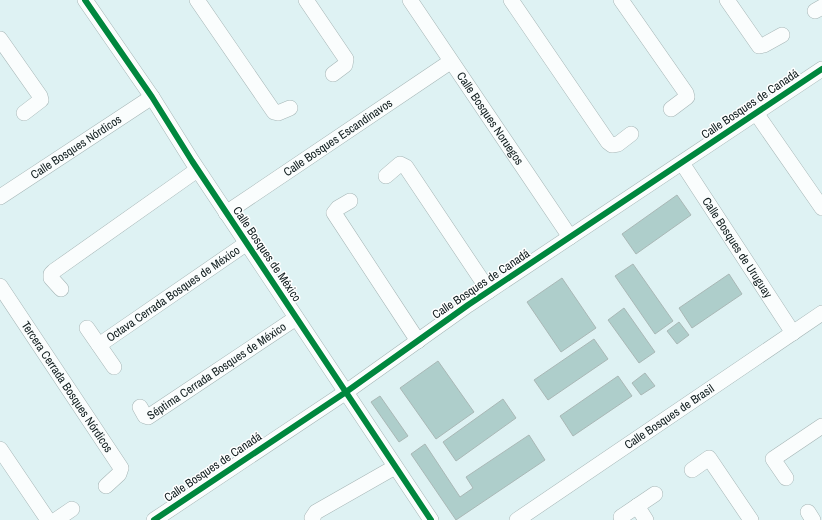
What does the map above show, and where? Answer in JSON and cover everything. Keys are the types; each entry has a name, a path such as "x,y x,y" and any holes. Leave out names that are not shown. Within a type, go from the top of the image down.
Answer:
{"street":[{"name":"Calle Bosques de México","path":"84,0 152,97 197,170 431,520"},
{"path":"197,0 274,112 278,113 290,108"},
{"path":"306,0 346,59 346,65 333,74"},
{"name":"Calle Bosques Noruegos","path":"410,0 450,62 570,237"},
{"path":"511,0 608,142 612,145 618,144 631,134"},
{"path":"621,0 686,93 687,97 671,109"},
{"path":"727,0 760,46 782,35"},
{"path":"0,39 40,96 40,100 24,113"},
{"name":"Calle Bosques Escandinavos","path":"226,213 450,62"},
{"name":"Calle Bosques de Canadá","path":"154,520 346,392 489,291 822,69"},
{"name":"Calle Bosques Nórdicos","path":"0,197 152,97"},
{"path":"756,113 822,208"},
{"name":"Calle Bosques de Uruguay","path":"682,163 793,333"},
{"path":"386,176 400,164 406,167 489,291"},
{"path":"61,289 51,278 51,274 54,271 197,170"},
{"path":"350,201 338,208 334,213 418,340"},
{"name":"Octava Cerrada Bosques de México","path":"99,345 247,243"},
{"name":"Tercera Cerrada Bosques Nórdicos","path":"0,286 121,468 119,474 106,486"},
{"name":"Calle Bosques de Brasil","path":"517,520 822,313"},
{"name":"Séptima Cerrada Bosques de México","path":"140,407 144,416 148,418 296,318"},
{"name":"Octava Cerrada Bosques de México","path":"88,328 114,367"},
{"path":"786,478 773,459 822,426"},
{"path":"0,449 48,520"},
{"path":"692,470 709,458 751,520"},
{"path":"313,520 312,518 316,512 395,466"},
{"path":"621,518 655,494"},
{"path":"637,506 646,520"},
{"path":"56,520 72,509"}],"building":[{"path":"677,195 691,215 636,254 622,234"},
{"path":"633,264 673,321 655,334 615,276"},
{"path":"729,274 742,294 692,328 679,308"},
{"path":"562,278 596,328 561,352 527,302"},
{"path":"624,308 655,352 639,363 608,320"},
{"path":"679,322 689,335 677,344 667,331"},
{"path":"594,339 608,359 548,400 534,380"},
{"path":"438,361 474,412 436,439 400,388"},
{"path":"645,373 655,386 641,395 632,383"},
{"path":"618,376 632,396 573,436 560,416"},
{"path":"380,396 408,436 399,442 371,402"},
{"path":"503,399 516,418 456,461 443,442"},
{"path":"529,435 545,460 456,520 411,454 425,444 460,497 473,488 466,477"}],"cycle path":[{"path":"85,0 152,97 192,161 431,520"},
{"path":"154,520 346,392 468,305 822,69"}]}
